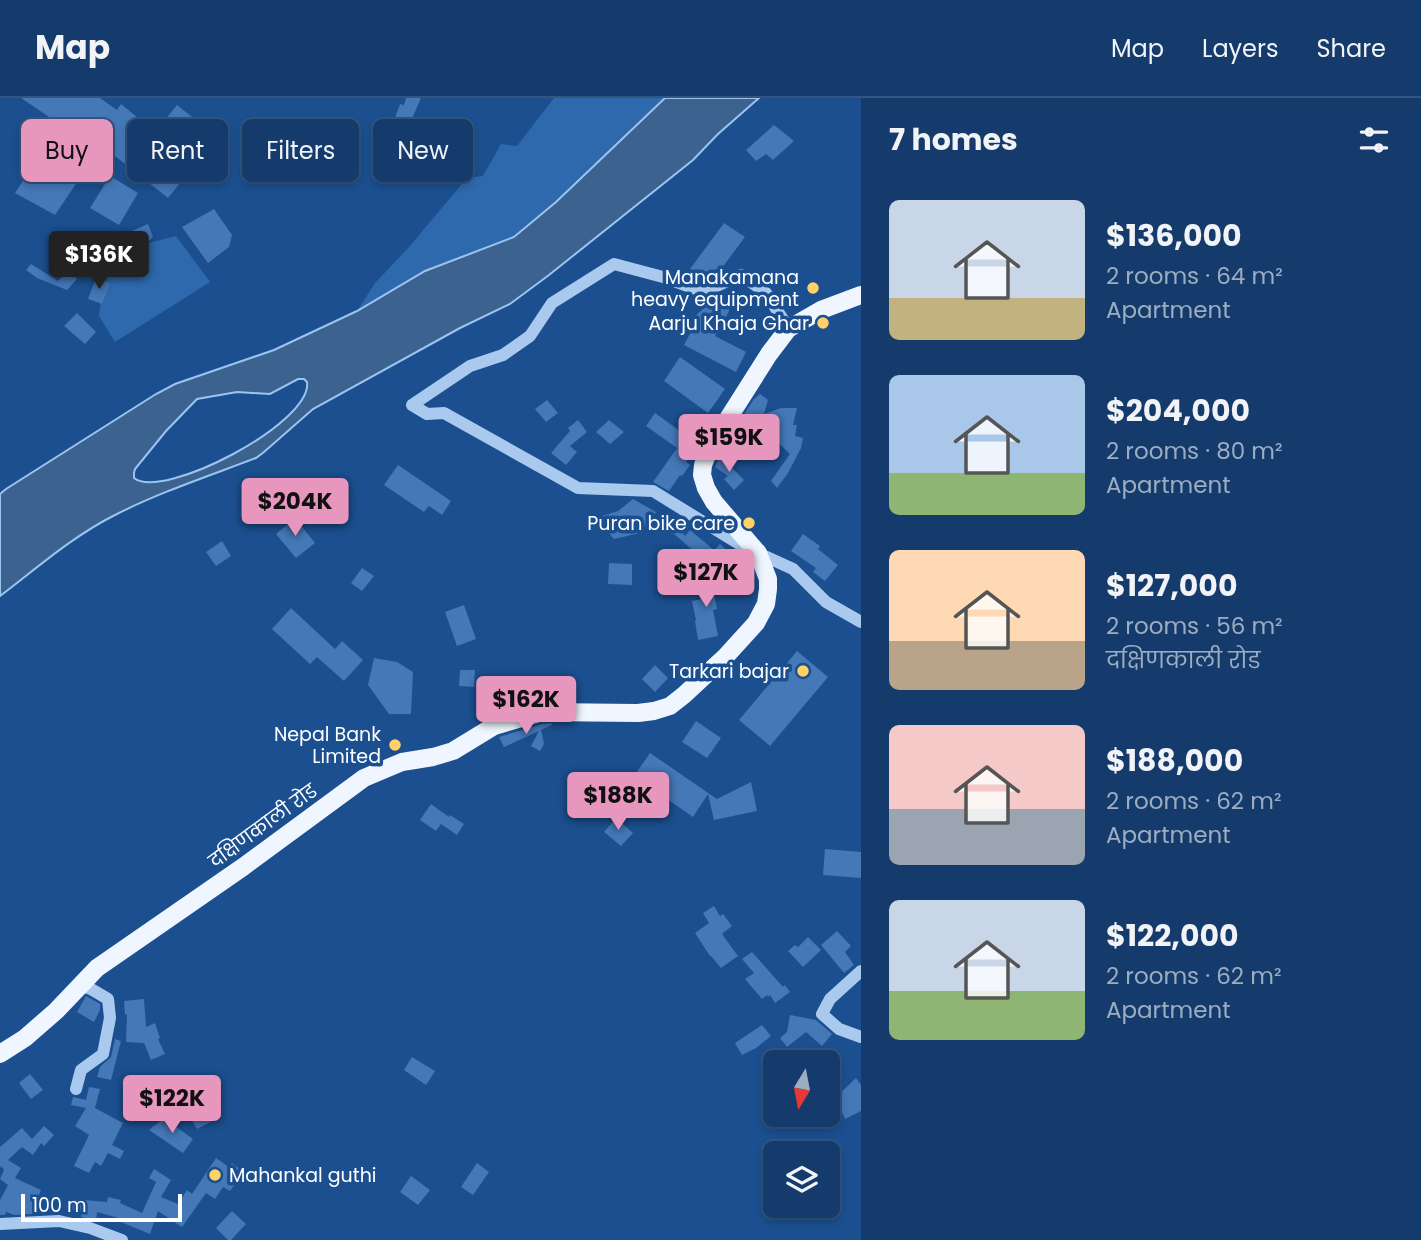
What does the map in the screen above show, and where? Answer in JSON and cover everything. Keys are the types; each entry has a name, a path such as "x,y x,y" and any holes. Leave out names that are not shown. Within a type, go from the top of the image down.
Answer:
{"main road":[{"name":"दक्षिणकाली रोड","path":"0,1054 56,1011 97,968 243,867 364,778 402,762 453,751 494,726 542,712 638,713 670,706 684,695 757,623 766,604 768,589 768,579 753,547 714,502 706,488 702,475 710,447 769,354 789,329 821,310 861,295"}],"street":[{"path":"789,329 766,293 741,275 703,292 663,276 614,264 552,303 530,335 503,355 470,366 412,405 427,414 444,413 578,488 653,491 739,544 753,547 793,569 826,602 861,622"},
{"path":"861,971 830,999 822,1014 839,1029 861,1037"},
{"path":"76,1089 81,1070 103,1054 110,1010 108,999 80,985"},
{"path":"0,1224 59,1222 90,1227 122,1240"}],"shaded area":[{"path":"554,98 665,98 556,202 514,237 425,271 357,311 375,283 464,182 473,182 473,177 483,176 501,144 517,146"},
{"path":"665,98 759,98 693,160 510,304 460,328 313,409 256,458 149,499 100,523 0,596 0,494 6,489 175,384 274,350 357,311 425,271 514,237 556,202","holes":["298,379 307,382 302,399 286,418 233,454 203,469 174,478 150,482 134,478 135,469 197,399 237,392 270,394"]},
{"path":"176,236 210,282 115,342 99,316 106,254"}],"building":[{"path":"21,98 100,98 117,110 121,104 139,119 127,119 127,166 115,156 113,158 113,119 52,119"},
{"path":"406,98 421,98 412,119 395,119 400,104 404,105"},
{"path":"177,105 194,119 166,119"},
{"path":"774,125 794,141 773,160 766,154 756,161 746,150"},
{"path":"113,178 138,193 119,225 90,208 106,182 113,182"},
{"path":"22,182 77,182 55,215 15,193"},
{"path":"148,182 181,182 168,198"},
{"path":"214,209 232,235 229,247 208,263 182,227"},
{"path":"724,223 745,237 716,276 707,281 690,269"},
{"path":"148,224 153,237 133,249 127,233"},
{"path":"31,264 58,281 69,270 77,279 67,290 37,278 26,270"},
{"path":"96,278 110,283 102,304 88,299"},
{"path":"733,294 729,311 715,336 746,352 736,372 684,345 699,317 696,315 716,298"},
{"path":"77,313 96,332 85,344 64,326"},
{"path":"680,357 725,389 708,413 664,381"},
{"path":"760,394 768,400 764,414 781,408 797,408 793,425 797,425 795,436 803,438 801,448 788,473 777,488 771,481 790,454 772,437 770,443 753,437 755,432 738,424"},
{"path":"547,400 558,413 546,422 535,409"},
{"path":"655,413 680,431 689,419 706,432 686,462 690,465 669,491 653,482 677,448 646,426"},
{"path":"578,420 587,432 570,446 577,452 566,465 551,453 570,431 568,428"},
{"path":"609,420 624,432 610,444 596,432"},
{"path":"720,456 744,480 734,490 724,479 728,476 715,467"},
{"path":"398,465 451,501 442,515 429,506 424,512 384,485"},
{"path":"633,499 656,512 640,533 614,539 596,518 618,511"},
{"path":"671,517 685,536 690,530 714,550 720,544 732,555 719,569 698,549 695,552 672,534 663,523"},
{"path":"295,518 315,543 296,558 276,534"},
{"path":"803,534 820,546 818,549 838,565 825,581 813,572 816,568 791,551"},
{"path":"222,541 231,556 216,566 206,552"},
{"path":"609,563 632,564 632,585 608,584"},
{"path":"362,568 374,576 362,591 351,583"},
{"path":"713,574 717,609 713,610 718,636 698,640 692,601 701,599 697,578"},
{"path":"464,605 476,639 457,646 445,612"},
{"path":"291,608 335,649 342,641 363,660 344,681 317,657 310,664 272,629"},
{"path":"797,651 828,677 770,746 739,720"},
{"path":"374,658 397,662 413,672 411,714 389,714 368,685"},
{"path":"655,665 668,678 655,692 642,679"},
{"path":"460,670 475,670 474,687 459,686"},
{"path":"492,684 515,688 512,707 489,702"},
{"path":"696,721 721,738 707,758 682,742"},
{"path":"542,724 552,725 541,730 544,744 540,751 531,746 539,731 504,747 499,737"},
{"path":"650,753 717,799 751,782 757,811 714,820 708,794 693,817 634,776"},
{"path":"431,804 464,824 457,835 441,824 436,831 420,820"},
{"path":"616,818 633,833 621,846 604,832"},
{"path":"825,849 861,852 861,878 823,875"},
{"path":"714,906 720,916 723,914 732,926 722,934 738,956 721,968 695,933 709,923 703,913"},
{"path":"837,931 851,946 845,952 854,965 844,973 821,945"},
{"path":"808,937 821,950 803,967 788,951 795,945 798,947"},
{"path":"752,952 790,992 775,1003 770,995 762,999 745,979 754,973 742,959"},
{"path":"86,996 100,1004 94,1022 77,1012"},
{"path":"144,999 146,1027 155,1023 165,1054 151,1060 144,1043 126,1042 127,1014 125,1015 124,1001"},
{"path":"790,1015 816,1020 832,1034 822,1046 806,1032 787,1047 780,1038 787,1032"},
{"path":"762,1025 771,1036 742,1055 735,1043"},
{"path":"115,1039 121,1041 111,1080 97,1077 100,1067 111,1057"},
{"path":"412,1057 435,1071 426,1085 404,1070"},
{"path":"30,1074 43,1090 31,1099 19,1083"},
{"path":"856,1078 861,1085 861,1111 845,1119 840,1108 840,1093"},
{"path":"89,1087 100,1089 95,1108 123,1123 112,1145 124,1151 120,1159 108,1153 101,1166 95,1162 89,1173 74,1166 89,1135 75,1126 86,1108 71,1105 73,1097 86,1100"},
{"path":"205,1092 222,1116 197,1129 183,1106"},
{"path":"164,1118 193,1139 183,1153 149,1130"},
{"path":"44,1126 54,1135 44,1146 41,1143 33,1155 22,1147 8,1160 21,1168 15,1178 41,1190 32,1214 14,1215 6,1212 5,1215 0,1215 0,1200 8,1185 0,1179 4,1170 1,1166 0,1168 0,1147 22,1128 32,1139"},
{"path":"216,1158 229,1167 232,1163 244,1172 230,1191 223,1187 215,1199 206,1193 182,1227 158,1211 150,1234 121,1222 122,1219 97,1212 96,1221 81,1217 82,1211 69,1209 70,1201 107,1202 108,1197 121,1200 120,1203 142,1213 156,1182 149,1178 154,1169 171,1180 161,1197 178,1204 187,1190 192,1194"},
{"path":"477,1163 489,1172 473,1195 461,1187"},
{"path":"411,1176 430,1190 418,1205 400,1192"},
{"path":"232,1211 246,1224 228,1240 216,1228"}],"place":[{"name":"Manakamana heavy equipment","path":"813,288"},
{"name":"Aarju Khaja Ghar","path":"823,323"},
{"name":"Puran bike care","path":"749,523"},
{"name":"Tarkari bajar","path":"803,671"},
{"name":"Nepal Bank Limited","path":"395,745"},
{"name":"Mahankal guthi","path":"215,1175"}]}
